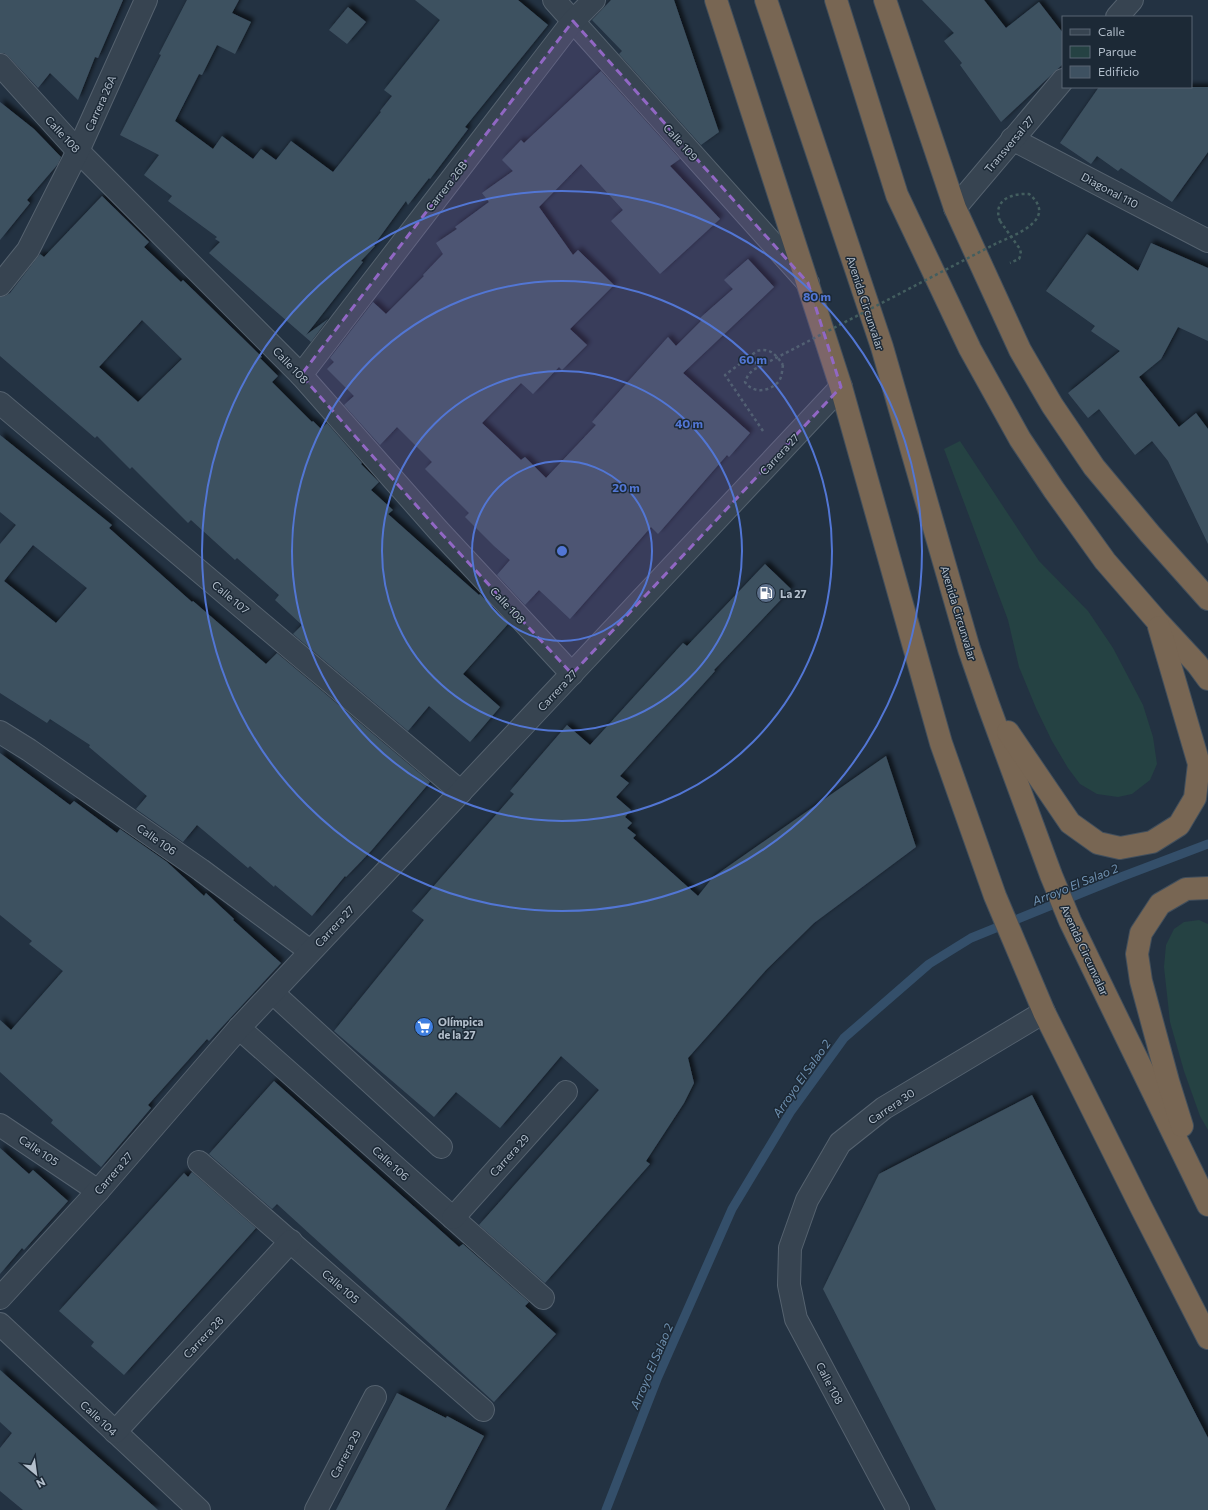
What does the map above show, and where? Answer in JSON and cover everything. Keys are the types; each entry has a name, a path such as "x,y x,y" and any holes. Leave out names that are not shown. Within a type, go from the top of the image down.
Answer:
{"highway":[{"path":"716,0 841,387 941,743 994,896 1044,1012 1208,1338"},
{"name":"Avenida Circunvalar","path":"766,0 882,347 969,649 988,704 1070,921 1206,1201"},
{"path":"836,0 897,195 970,349 1020,439 1054,490 1106,560 1158,622 1197,664 1208,679"},
{"path":"885,0 955,208 1020,350 1052,405 1094,467 1150,534 1208,599"},
{"path":"988,704 1070,824 1098,843 1120,848 1152,842 1179,825 1195,798 1199,764 1158,622"},
{"path":"1206,1201 1168,1081 1141,981 1137,954 1141,933 1160,904 1186,889 1208,888"}],"street":[{"name":"Carrera 26A","path":"0,285 28,250 78,151 146,0"},
{"name":"Calle 109","path":"554,0 808,283"},
{"name":"Carrera 26B","path":"301,375 573,21 594,0"},
{"path":"1118,16 1132,0"},
{"name":"Calle 108","path":"0,65 78,151 301,375 438,530 572,674"},
{"name":"Transversal 27","path":"955,208 1062,81"},
{"name":"Diagonal 110","path":"1012,139 1208,241"},
{"name":"Carrera 27","path":"0,1298 98,1191 239,1028 273,993 310,951 841,387"},
{"name":"Calle 107","path":"0,403 461,792"},
{"name":"Calle 106","path":"0,732 29,750 201,870 310,951"},
{"path":"273,993 441,1147"},
{"name":"Carrera 30","path":"790,1248 807,1200 840,1143 884,1108 1044,1012"},
{"name":"Calle 106","path":"239,1028 543,1298"},
{"name":"Carrera 29","path":"452,1218 566,1092"},
{"name":"Calle 105","path":"0,1124 98,1191"},
{"name":"Calle 105","path":"199,1162 483,1410"},
{"name":"Carrera 28","path":"115,1432 291,1241"},
{"name":"Calle 108","path":"790,1248 789,1285 796,1319 898,1510"},
{"name":"Calle 104","path":"0,1324 199,1510"},
{"name":"Carrera 29","path":"316,1510 375,1397"}],"path":[{"path":"779,454 725,375 757,351 763,349 770,351 778,357 783,365 782,373 779,381 765,390 757,391 752,389 748,387 745,382 748,375 753,370 990,247 1027,229 1034,223 1039,215 1038,202 1029,194 1016,194 1009,196 998,208 1000,221 1020,249 1021,254 1019,260 986,273"}],"highlighted area":[{"path":"573,21 808,283 841,387 572,674 438,530 301,375"}],"green space":[{"path":"960,441 1039,561 1088,611 1113,648 1143,705 1153,737 1157,764 1150,780 1132,794 1118,797 1097,794 1080,784 1068,768 1052,741 1019,667 1008,620 944,449"},
{"path":"1199,920 1208,924 1208,1130 1200,1116 1184,1071 1170,1022 1164,967 1166,945 1174,929 1184,922"}],"building":[{"path":"0,0 123,0 98,58 95,57 78,100 50,73 38,88 9,57 4,53 0,53"},
{"path":"187,0 239,0 232,13 251,22 235,54 217,45 202,75 199,74 175,121 213,149 222,136 253,159 261,149 276,160 291,141 333,172 392,96 384,90 440,20 415,0 518,0 548,25 465,127 468,129 430,179 429,178 408,205 406,201 374,245 375,246 361,261 363,262 306,335 328,319 311,342 209,253 220,242 215,239 217,237 168,201 172,196 144,175 159,155 120,135"},
{"path":"611,0 674,0 719,132 701,145 619,54 622,51 592,20"},
{"path":"922,0 984,0 1006,28 1039,2 1062,32 1062,65 1001,122 960,65 962,63 944,41 954,33"},
{"path":"348,7 366,22 347,44 329,30"},
{"path":"601,71 680,159 670,166 720,219 660,274 611,221 623,210 581,164 539,207 573,255 578,250 614,285 570,329 587,345 562,370 559,367 533,394 521,383 482,423 521,460 525,457 546,478 596,425 592,422 668,337 676,346 702,320 700,318 733,289 724,280 748,259 774,287 683,373 750,433 729,457 727,455 658,534 651,527 570,619 539,590 525,605 497,575 510,560 465,517 469,513 425,469 432,462 397,427 380,445 344,405 354,396 327,369 334,362 330,358 373,302 386,314 424,276 423,275 443,254 436,243 457,229 455,227 489,202 482,193 513,171 502,160 521,140 524,143"},
{"path":"1208,87 1208,152 1172,202 1121,168 1118,171 1097,156 1091,164 1060,143 1098,88"},
{"path":"0,102 34,129 61,157 58,164 27,200 30,203 0,240"},
{"path":"102,196 149,242 144,247 181,282 183,280 262,357 260,358 278,376 272,382 321,429 327,423 362,463 361,464 379,482 371,490 393,510 388,514 479,595 480,594 508,624 463,674 500,707 470,742 429,706 408,731 293,634 302,625 275,600 279,595 237,558 235,560 191,520 188,523 132,467 130,469 97,436 95,438 0,356 0,297 10,293 40,254 44,257","holes":["142,320 182,359 138,402 99,367"]},
{"path":"1087,234 1138,271 1151,243 1208,268 1208,341 1178,327 1161,359 1139,377 1179,427 1196,413 1208,429 1208,544 1168,461 1152,441 1135,455 1099,409 1088,418 1068,393 1120,351 1091,331 1095,326 1046,291"},
{"path":"0,435 112,525 109,528 192,602 193,601 266,664 277,653 430,782 371,851 346,877 345,876 312,916 275,885 274,887 250,866 248,868 197,825 183,842 136,809 147,796 89,747 90,745 50,719 47,723 0,693 0,544 16,525 0,512","holes":["33,545 87,588 56,623 4,581"]},
{"path":"765,564 791,589 714,670 715,671 620,776 629,783 616,797 631,810 625,817 632,823 627,828 636,835 633,838 698,896 713,877 886,756 916,847 814,923 766,970 688,1058 694,1083 684,1103 646,1161 650,1164 545,1283 479,1225 599,1090 561,1056 500,1128 456,1092 434,1117 334,1031 424,920 412,911 514,794 510,791 567,725 590,745 683,643 687,646"},
{"path":"0,753 70,805 74,801 117,833 120,829 167,862 204,896 206,893 234,919 233,920 281,963 209,1041 207,1039 148,1105 151,1108 101,1167 51,1123 53,1120 0,1072 0,1020 11,1030 63,971 29,944 32,941 0,915"},
{"path":"274,1081 459,1247 463,1244 529,1302 525,1306 556,1334 494,1402 277,1204 272,1209 209,1154"},
{"path":"1032,1095 1208,1438 1208,1510 936,1510 823,1289 879,1174"},
{"path":"0,1148 29,1174 33,1170 68,1201 24,1250 22,1248 0,1274"},
{"path":"192,1172 256,1228 124,1375 91,1346 94,1342 59,1311 184,1173 188,1177"},
{"path":"0,1370 158,1510 23,1510 0,1491 0,1448 12,1433 0,1422"},
{"path":"397,1393 446,1418 447,1416 484,1436 445,1510 336,1510"}],"waterway":[{"name":"Arroyo El Salao 2","path":"606,1510 657,1379 732,1209 791,1111 844,1038 929,964 971,938 1121,877 1208,844"}],"place":[{"name":"La 27","path":"766,593"},
{"name":"Olímpica de la 27","path":"424,1027"}]}
